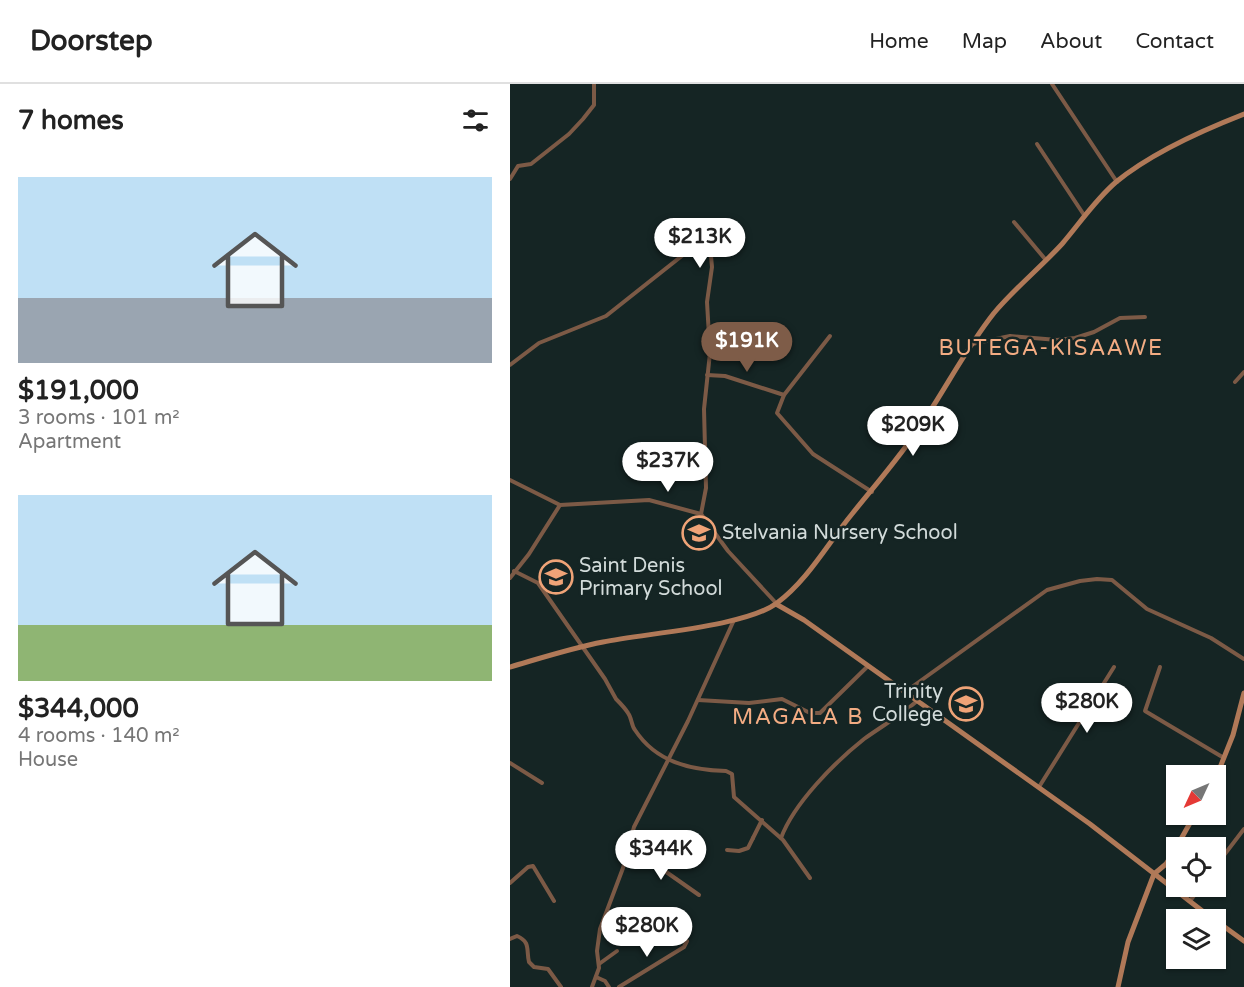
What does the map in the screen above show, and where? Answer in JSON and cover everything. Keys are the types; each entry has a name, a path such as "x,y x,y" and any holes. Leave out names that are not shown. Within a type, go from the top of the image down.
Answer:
{"street":[{"path":"510,179 518,166 531,164 583,119 594,105 594,84"},
{"path":"1052,84 1117,182"},
{"path":"510,667 583,647 734,620 756,614 776,604 795,586 849,517 872,492 911,439 971,344 1004,302 1062,243 1084,214 1117,182 1163,153 1244,114"},
{"path":"1037,144 1084,214"},
{"path":"1014,222 1045,259"},
{"path":"510,365 539,343 606,316 688,251 710,245 704,409 706,488 701,514"},
{"path":"971,344 1010,336 1057,340 1075,338 1094,332 1120,318 1145,317"},
{"path":"830,336 784,395 777,413 813,454 872,492"},
{"path":"1235,382 1244,372"},
{"path":"707,375 725,376 784,395"},
{"path":"510,480 560,505 649,500 701,514 728,551 776,604 804,620 905,692 1201,909"},
{"path":"510,578 529,554 560,505"},
{"path":"514,571 538,583 616,699 628,712 636,732 652,750 667,760 698,768 729,772 734,777 732,787 734,797 782,838 810,878"},
{"path":"905,692 1047,590 1080,580 1112,580 1147,609 1211,638 1244,658"},
{"path":"592,987 599,964 597,951 600,929 634,827 698,700 734,620"},
{"path":"698,700 749,703 782,699 810,713 820,713 868,666"},
{"path":"1038,788 1063,752 1114,667"},
{"path":"1160,667 1145,711 1224,758"},
{"path":"1221,765 1244,696"},
{"path":"782,838 792,817 814,789 864,740 917,701"},
{"path":"510,762 542,783"},
{"path":"727,850 739,851 748,848 762,820"},
{"path":"1226,853 1244,830"},
{"path":"628,850 652,862 699,894"},
{"path":"1118,987 1128,942 1154,874 1166,864"},
{"path":"510,883 528,867 533,866 554,900"},
{"path":"1190,901 1193,897"},
{"path":"1226,928 1244,941"},
{"path":"510,939 517,936 524,939 528,945 529,962 534,967 548,969 561,987"},
{"path":"619,987 684,947 687,941"},
{"path":"599,964 616,951"},
{"path":"596,977 605,981 609,987"}],"place":[{"name":"Stelvania Nursery School","path":"699,533"},
{"name":"Saint Denis Primary School","path":"556,577"},
{"name":"Trinity College","path":"966,704"}],"district":[{"name":"BUTEGA-KISAAWE","path":"1051,348"},
{"name":"MAGALA B","path":"798,717"}]}
